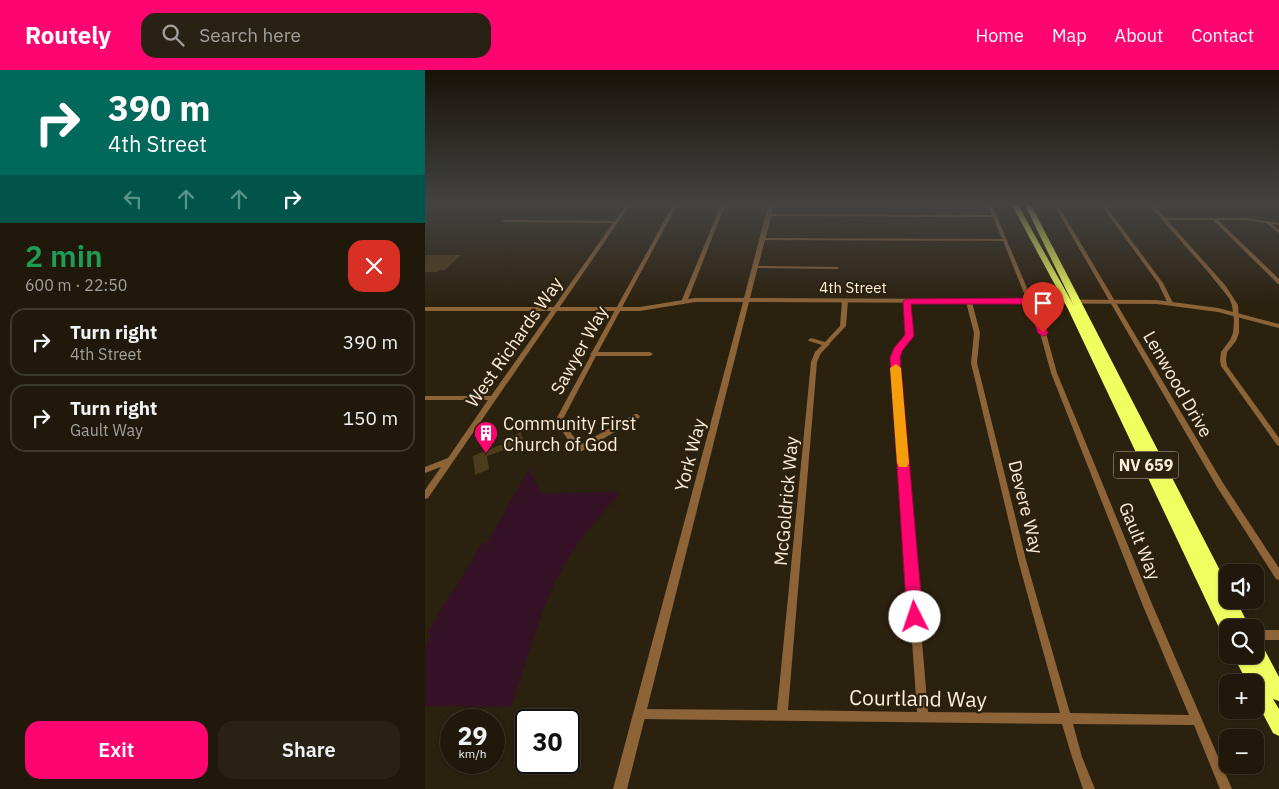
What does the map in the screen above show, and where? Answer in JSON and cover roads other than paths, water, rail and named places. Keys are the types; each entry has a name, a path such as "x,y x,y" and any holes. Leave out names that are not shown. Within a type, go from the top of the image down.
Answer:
{"main road":[{"name":"NV 659","path":"1035,239 1072,301 1219,582"},
{"name":"NV 659","path":"1044,239 1197,570 1222,619"},
{"path":"1246,664 1279,727"},
{"path":"1263,664 1279,693"}],"street":[{"name":"West Richards Way","path":"425,496 604,239"},
{"name":"Sawyer Way","path":"637,416 579,448 558,421 657,239"},
{"path":"684,302 710,239"},
{"path":"763,239 1005,240"},
{"name":"York Way","path":"620,789 763,239"},
{"name":"Lenwood Drive","path":"1076,239 1220,485 1279,576"},
{"path":"1128,239 1160,283 1170,303"},
{"path":"1180,239 1231,296 1235,304 1235,338 1224,350 1222,360 1224,366 1279,443"},
{"path":"1234,239 1279,282"},
{"name":"Gault Way","path":"1005,240 1043,333 1054,373 1148,606 1225,789"},
{"path":"756,267 837,268"},
{"name":"4th Street","path":"425,309 646,309 684,302 747,301 1112,301 1170,303 1235,314 1279,326"},
{"name":"McGoldrick Way","path":"782,715 814,362 818,352 843,326 845,301"},
{"path":"907,301 909,336 897,350 895,358 923,717"},
{"name":"Devere Way","path":"969,302 977,333 974,363 1022,560 1077,757 1089,789"},
{"path":"811,340 827,344"},
{"path":"593,354 650,354"},
{"path":"425,398 494,398"},
{"path":"425,470 450,460"},
{"path":"1264,635 1279,635"},
{"name":"Courtland Way","path":"639,714 1197,720"}],"place":[{"name":"Community First Church of God","path":"486,454"}]}
